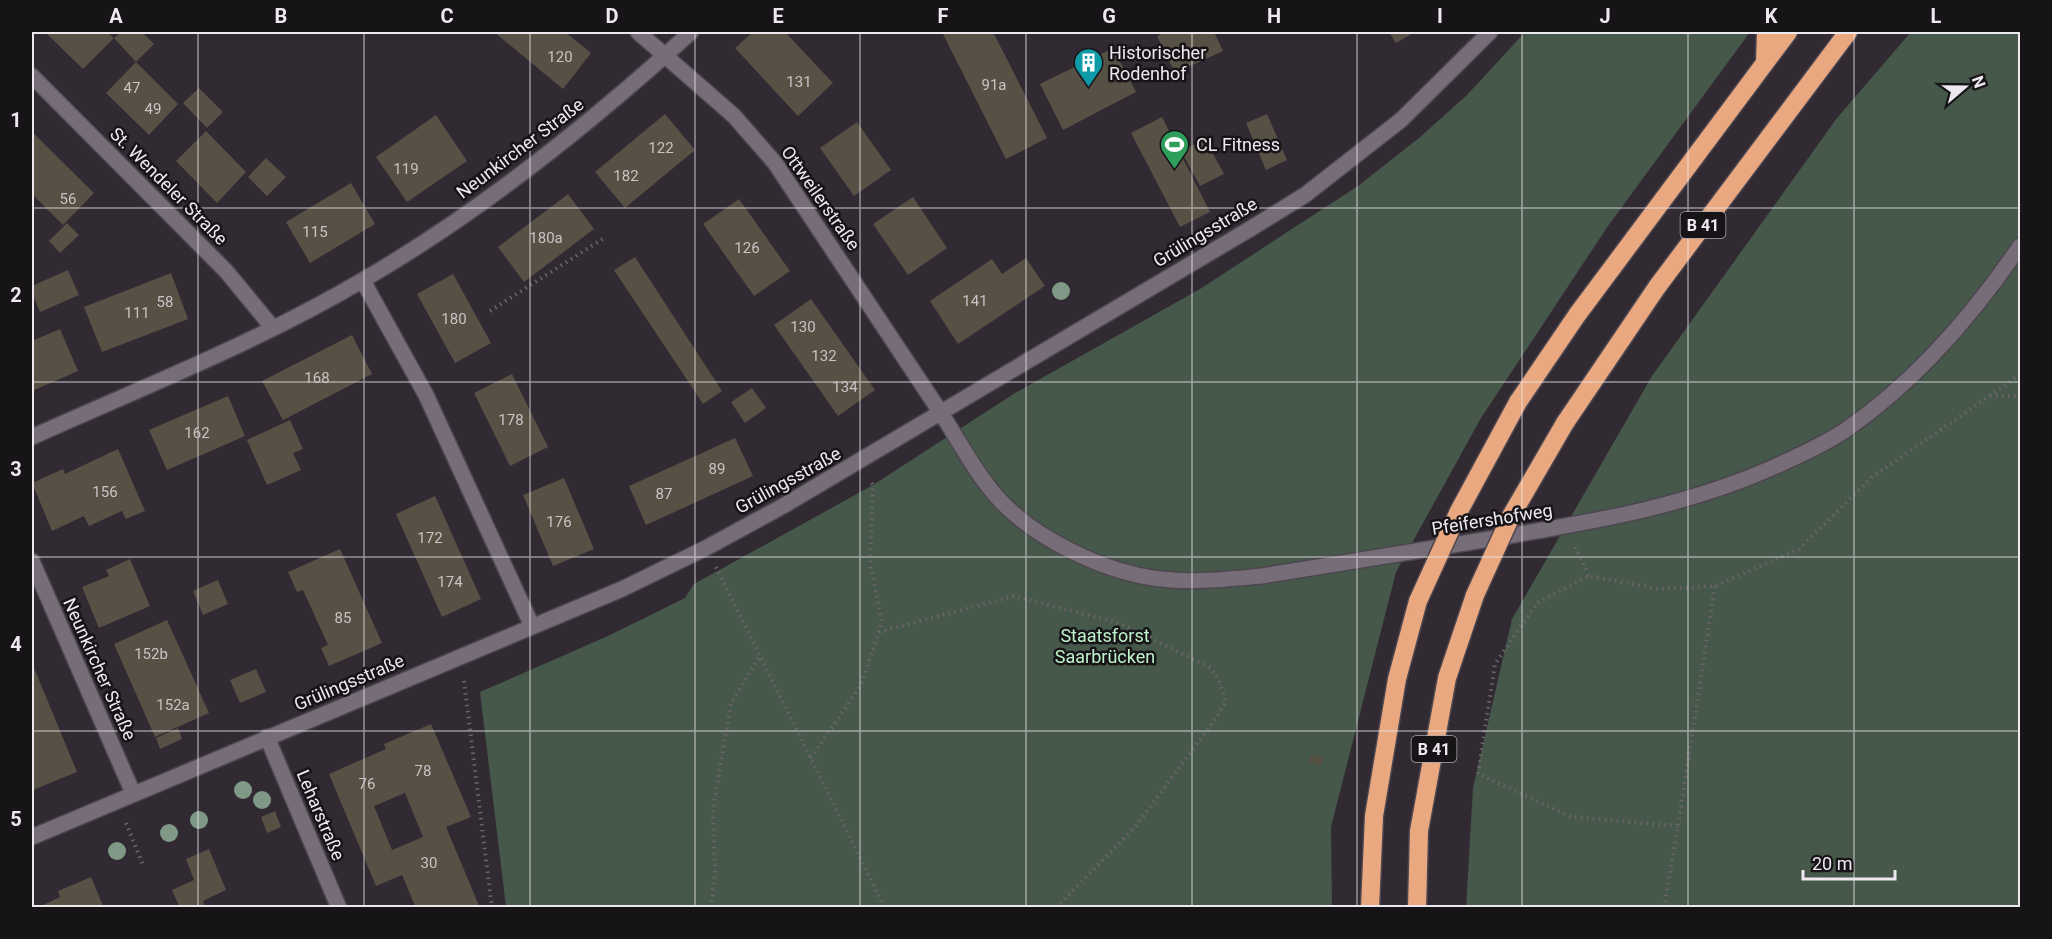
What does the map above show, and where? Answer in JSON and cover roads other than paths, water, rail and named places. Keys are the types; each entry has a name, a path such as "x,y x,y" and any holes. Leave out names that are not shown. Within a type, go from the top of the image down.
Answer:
{"highway":[{"path":"1764,63 1767,32"},
{"name":"B 41","path":"1370,908 1374,816 1397,679 1418,601 1459,511 1518,402 1577,315 1788,32"},
{"name":"B 41","path":"1417,908 1419,831 1447,678 1475,595 1511,516 1564,423 1657,287 1848,32"}],"street":[{"name":"Ottweilerstraße","path":"638,32 666,54 734,116 775,164 941,413"},
{"name":"Neunkircher Straße","path":"32,437 273,328 363,281 444,230 521,174 603,109 691,32"},
{"name":"Grülingsstraße","path":"32,837 622,588 706,548 860,462 1305,195 1401,120 1490,32"},
{"name":"St. Wendeler Straße","path":"32,76 226,271 273,328"},
{"name":"Pfeifershofweg","path":"941,413 998,499 1034,529 1075,552 1114,570 1161,579 1214,580 1262,576 1566,526 1677,502 1766,471 1811,450 1846,429 1923,365 1960,327 2020,246"},
{"path":"363,281 426,395 532,626"},
{"name":"Neunkircher Straße","path":"32,561 133,793"},
{"name":"Leharstraße","path":"267,737 339,908"}],"place":[{"name":"Historischer Rodenhof","path":"1088,88"},
{"name":"CL Fitness","path":"1175,170"}],"park label":[{"name":"Staatsforst Saarbrücken","path":"1105,645"}]}
